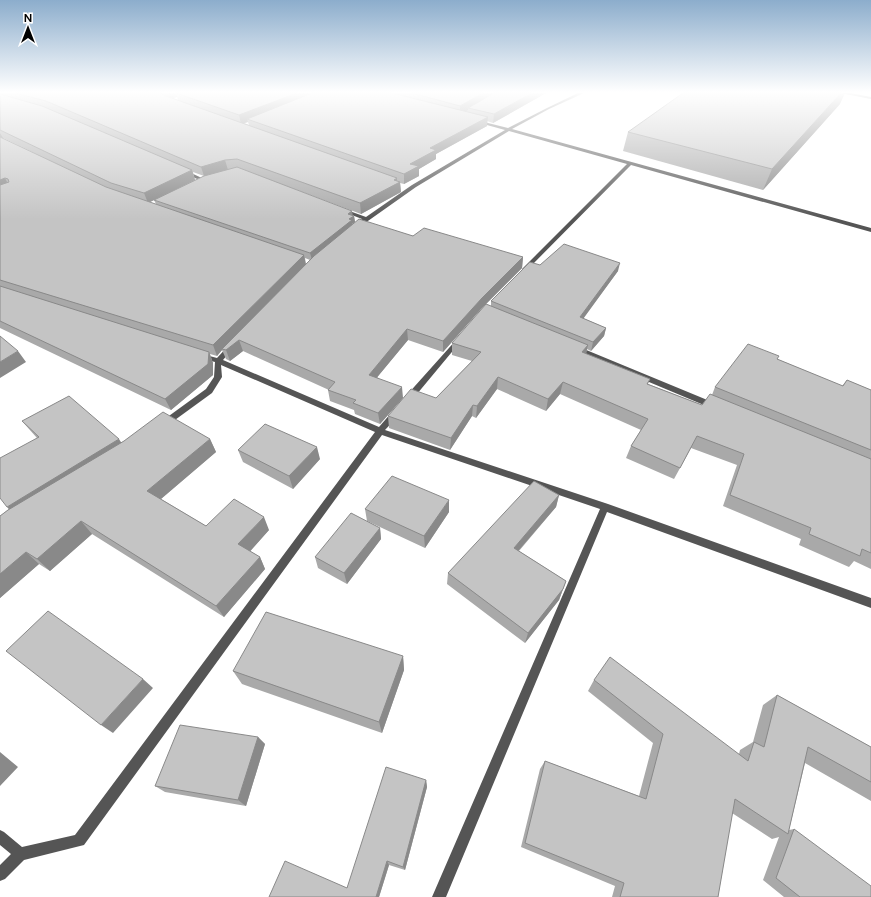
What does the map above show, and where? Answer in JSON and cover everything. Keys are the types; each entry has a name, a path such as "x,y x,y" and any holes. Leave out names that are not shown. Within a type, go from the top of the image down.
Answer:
{"street":[{"path":"352,231 366,219 410,189 498,135"},
{"path":"529,135 871,230"},
{"path":"521,273 630,163"},
{"path":"183,171 206,179 197,184"},
{"path":"403,186 410,189"},
{"path":"336,208 366,219"},
{"path":"0,874 20,854 79,840 380,431 468,329"},
{"path":"160,427 209,391 218,377 218,361 239,340"},
{"path":"571,347 725,410"},
{"path":"195,354 218,361 380,431 605,507 871,603"},
{"path":"440,897 605,507"},
{"path":"0,836 20,854"}],"building":[{"path":"10,135 110,135 192,170 144,193 111,183"},
{"path":"126,135 275,135 397,178 394,180 400,182 360,203 237,159 225,160 201,167"},
{"path":"292,135 455,135 430,148 436,150 410,164 419,166 404,174"},
{"path":"639,135 803,135 772,169"},
{"path":"0,137 106,187 304,255 213,345 0,280 0,185 9,182 8,179 5,178 0,180"},
{"path":"237,167 352,211 348,214 354,216 349,219 352,220 310,253 154,200 204,176"},
{"path":"359,219 413,236 424,228 523,257 482,298 443,341 407,329 369,375 402,387 378,413 353,403 356,400 328,390 335,382 239,340 226,350 222,349 314,256"},
{"path":"564,244 620,263 580,317 606,328 593,342 491,301 530,262 540,265"},
{"path":"0,286 209,352 208,364 165,399 0,321"},
{"path":"486,304 588,345 582,352 650,379 647,384 702,405 710,394 871,459 871,553 862,549 860,556 809,534 811,528 730,495 744,454 697,436 680,468 631,446 648,419 563,382 548,399 498,377 477,406 473,405 451,438 388,416 411,389 436,398 481,352 452,343"},
{"path":"0,336 18,351 0,362"},
{"path":"748,344 779,356 777,359 843,386 847,380 871,390 871,450 715,387"},
{"path":"69,396 119,439 7,507 0,498 0,458 39,437 22,421"},
{"path":"163,412 210,439 147,491 206,526 234,499 264,517 238,544 260,557 216,606 81,521 37,559 26,552 0,574 0,516 124,441"},
{"path":"265,424 317,447 289,476 238,450"},
{"path":"392,476 449,500 424,536 365,509"},
{"path":"534,481 559,495 514,548 566,581 563,589 528,633 448,573"},
{"path":"351,513 380,528 344,573 315,557"},
{"path":"48,611 143,679 101,725 6,651"},
{"path":"266,612 403,656 379,722 233,671"},
{"path":"610,657 748,761 754,742 764,747 777,695 871,747 871,782 808,747 788,834 735,799 718,897 620,897 624,883 525,843 545,761 646,799 663,734 594,680"},
{"path":"180,725 258,737 238,800 155,786"},
{"path":"386,767 426,780 403,867 387,861 376,897 269,897 285,861 347,888"},
{"path":"794,829 871,886 871,897 800,897 776,878"}]}
